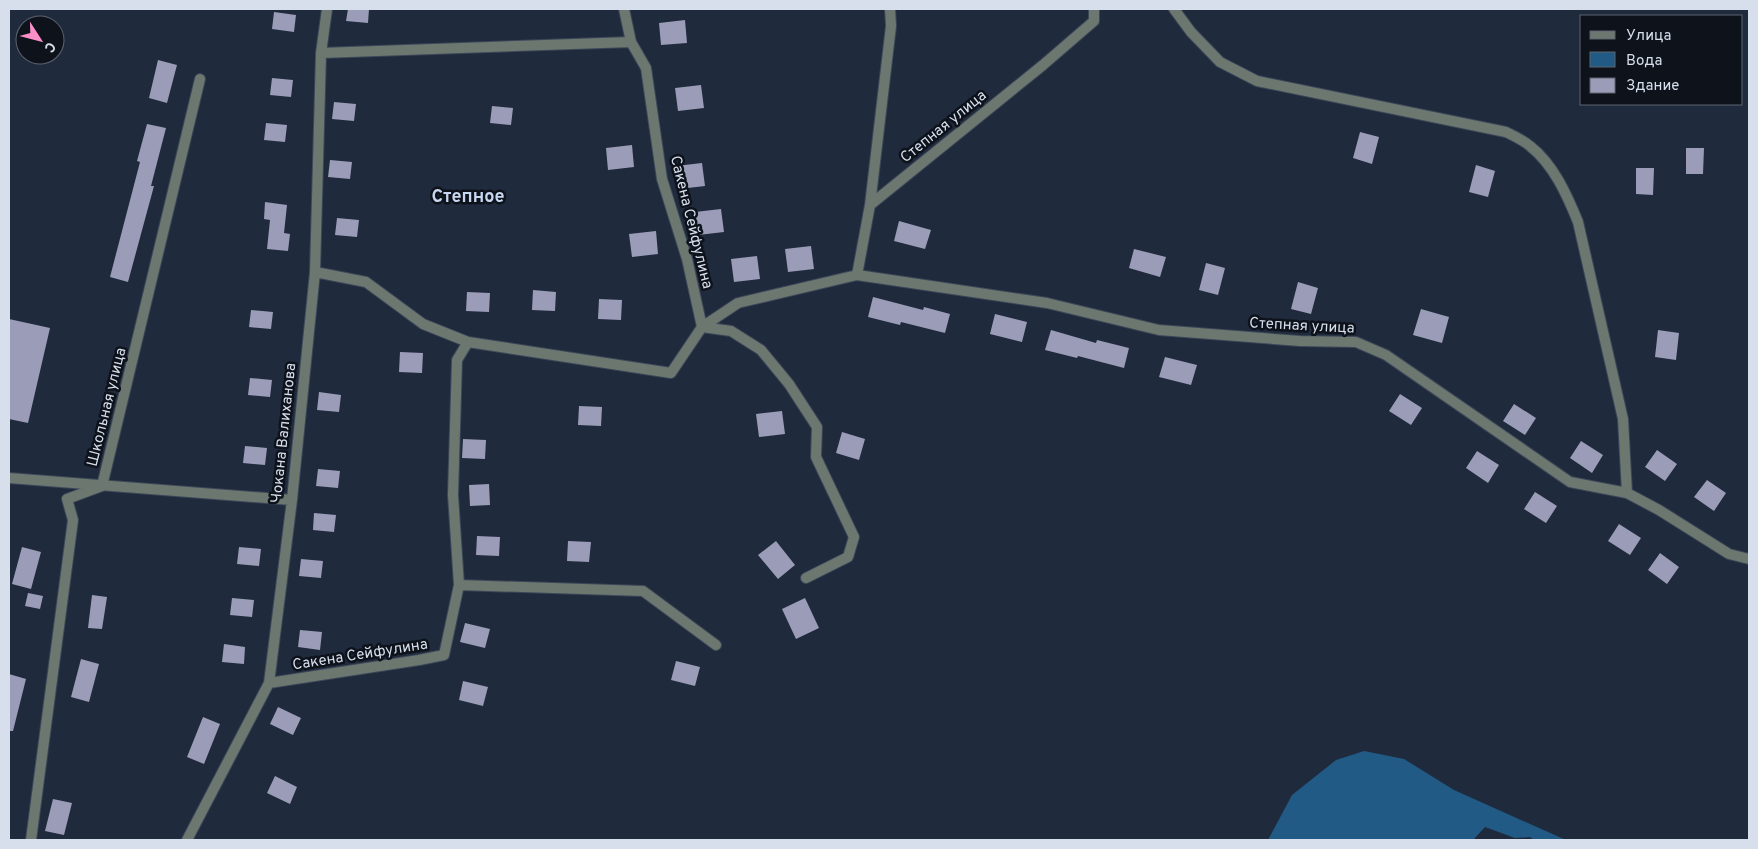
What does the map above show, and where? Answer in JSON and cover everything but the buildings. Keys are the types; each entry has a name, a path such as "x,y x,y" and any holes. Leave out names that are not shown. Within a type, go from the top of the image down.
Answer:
{"street":[{"name":"Чокана Валиханова","path":"187,840 269,683 292,500 314,272 321,53 327,9"},
{"name":"Сакена Сейфулина","path":"624,9 631,42 646,68 662,179 687,259 702,327"},
{"name":"Степная улица","path":"857,275 870,205 891,26 890,9"},
{"name":"Степная улица","path":"870,205 1043,65 1094,21 1094,9"},
{"path":"1174,9 1191,32 1220,62 1257,81 1506,132 1529,145 1547,162 1567,195 1578,222 1623,419 1627,493"},
{"path":"321,53 631,42"},
{"name":"Школьная улица","path":"31,840 73,520 67,499 102,486 200,79"},
{"path":"314,272 366,282 423,324 468,342 671,373 702,327 731,331 761,350 789,384 817,427 816,457 854,537 848,557 806,578"},
{"name":"Степная улица","path":"702,327 738,303 857,275 1047,303 1159,330 1300,341 1356,342 1386,355 1570,482 1627,493 1659,510 1729,554 1749,560"},
{"name":"Сакена Сейфулина","path":"269,683 444,655 458,585 453,495 457,360 468,342"},
{"path":"9,478 292,500"},
{"path":"458,585 642,591 716,645"}],"water":[{"path":"1364,751 1404,759 1454,790 1566,840 1534,840 1530,837 1515,838 1485,827 1473,840 1268,840 1292,795 1336,760"}],"district":[{"name":"Степное","path":"468,196"}]}
